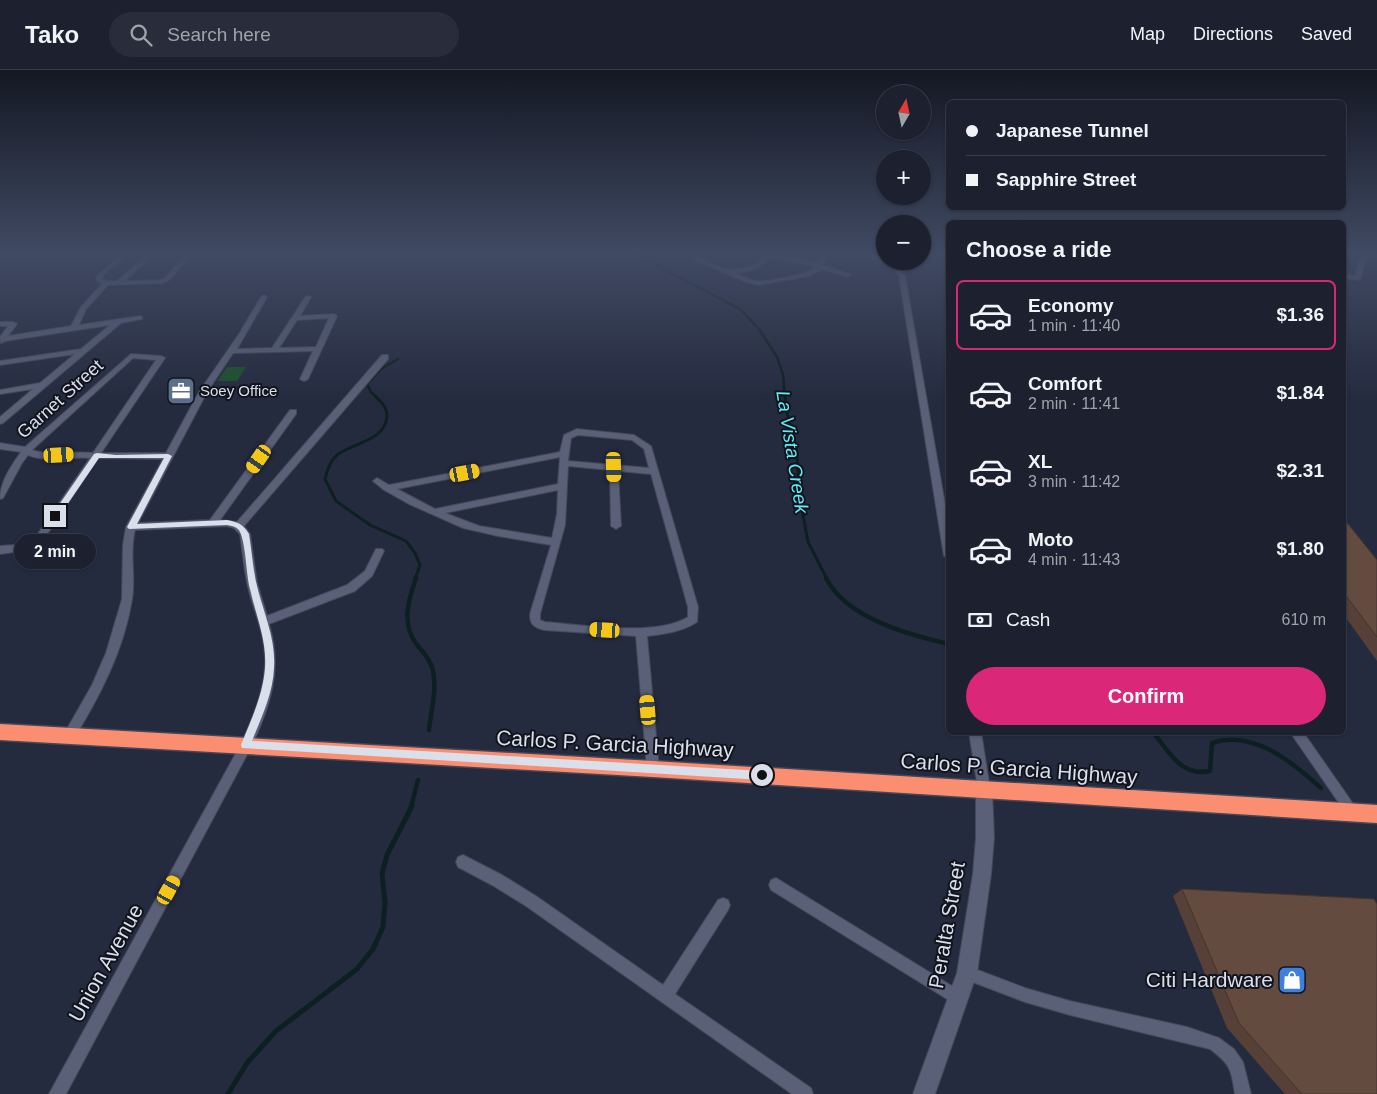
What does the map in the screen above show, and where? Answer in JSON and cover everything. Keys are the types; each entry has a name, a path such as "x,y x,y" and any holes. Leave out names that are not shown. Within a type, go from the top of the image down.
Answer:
{"highway":[{"name":"Carlos P. Garcia Highway","path":"0,732 654,768 1377,814"}],"street":[{"path":"74,328 82,308 88,302"},
{"path":"69,736 106,669 117,635 129,579 127,545 131,527 203,392 261,302"},
{"path":"274,350 306,302"},
{"path":"906,302 946,538"},
{"path":"295,318 334,316 304,379"},
{"path":"1,340 140,318"},
{"path":"0,421 119,321"},
{"path":"0,324 13,324 1,340"},
{"path":"231,351 319,349"},
{"path":"0,363 84,351"},
{"name":"Garnet Street","path":"0,496 18,462 40,436 131,356 161,358 97,456"},
{"path":"131,527 227,522 239,526 385,357"},
{"path":"0,392 43,385"},
{"path":"213,523 293,412"},
{"path":"577,432 634,438 648,448 654,471 693,607 693,619 689,623 667,629 641,632 544,626 535,622 535,614 560,527 564,486 563,459 567,437 577,432"},
{"path":"0,446 44,456 76,454 116,457 168,456"},
{"path":"0,550 34,547 97,456"},
{"path":"387,488 563,459 654,471"},
{"path":"614,467 616,526"},
{"path":"377,482 436,512 479,529 555,542"},
{"path":"436,512 564,486"},
{"name":"Union Avenue","path":"57,1094 246,745 263,701 270,670 270,651 254,589 245,534 239,526"},
{"path":"264,622 351,588 369,573 379,551"},
{"path":"641,632 654,768"},
{"path":"975,735 984,789"},
{"path":"1298,735 1352,812"},
{"name":"Peralta Street","path":"924,1094 968,973 979,899 985,838 984,789"},
{"path":"463,862 531,901 805,1094"},
{"path":"776,885 960,999"},
{"path":"665,996 723,905"},
{"path":"968,973 1026,995 1070,1008 1214,1043 1229,1054 1238,1067 1243,1094"}],"green space":[{"path":"227,367 246,367 237,381 217,381"}],"building":[{"path":"1346,521 1377,560 1377,637 1346,596"},
{"name":"Citi Hardware","path":"1182,889 1374,899 1377,904 1377,1094 1302,1094 1239,1023"}],"waterway":[{"name":"La Vista Creek","path":"726,302 740,309 759,329 777,357 783,375 785,398"},
{"path":"398,359 381,369 367,384 371,392 384,405 387,416 385,425 375,436 337,455 329,466 325,479 336,501 370,525 406,541 415,553 420,565 415,579"},
{"name":"La Vista Creek","path":"785,397 797,453 799,493 808,542 827,579"},
{"path":"416,578 409,604 408,621 412,637 429,660 433,671 434,693 429,730"},
{"name":"La Vista Creek","path":"826,578 835,592 863,614 898,630 946,643"},
{"name":"La Vista Creek","path":"1155,735 1170,755 1183,767 1191,770 1200,772 1210,771 1212,743 1242,740 1271,750 1298,768 1321,788"},
{"path":"411,807 418,780"},
{"path":"228,1094 247,1063 276,1031 357,969 373,949 383,927 385,902 382,874 387,855 412,806"}],"place":[{"name":"Soey Office","path":"181,391"},
{"name":"Citi Hardware","path":"1292,980"}],"route":[{"path":"55,516 97,456 168,456 131,527 227,522 242,528 248,549 254,589 270,651 270,670 263,701 246,745 762,775"}]}
